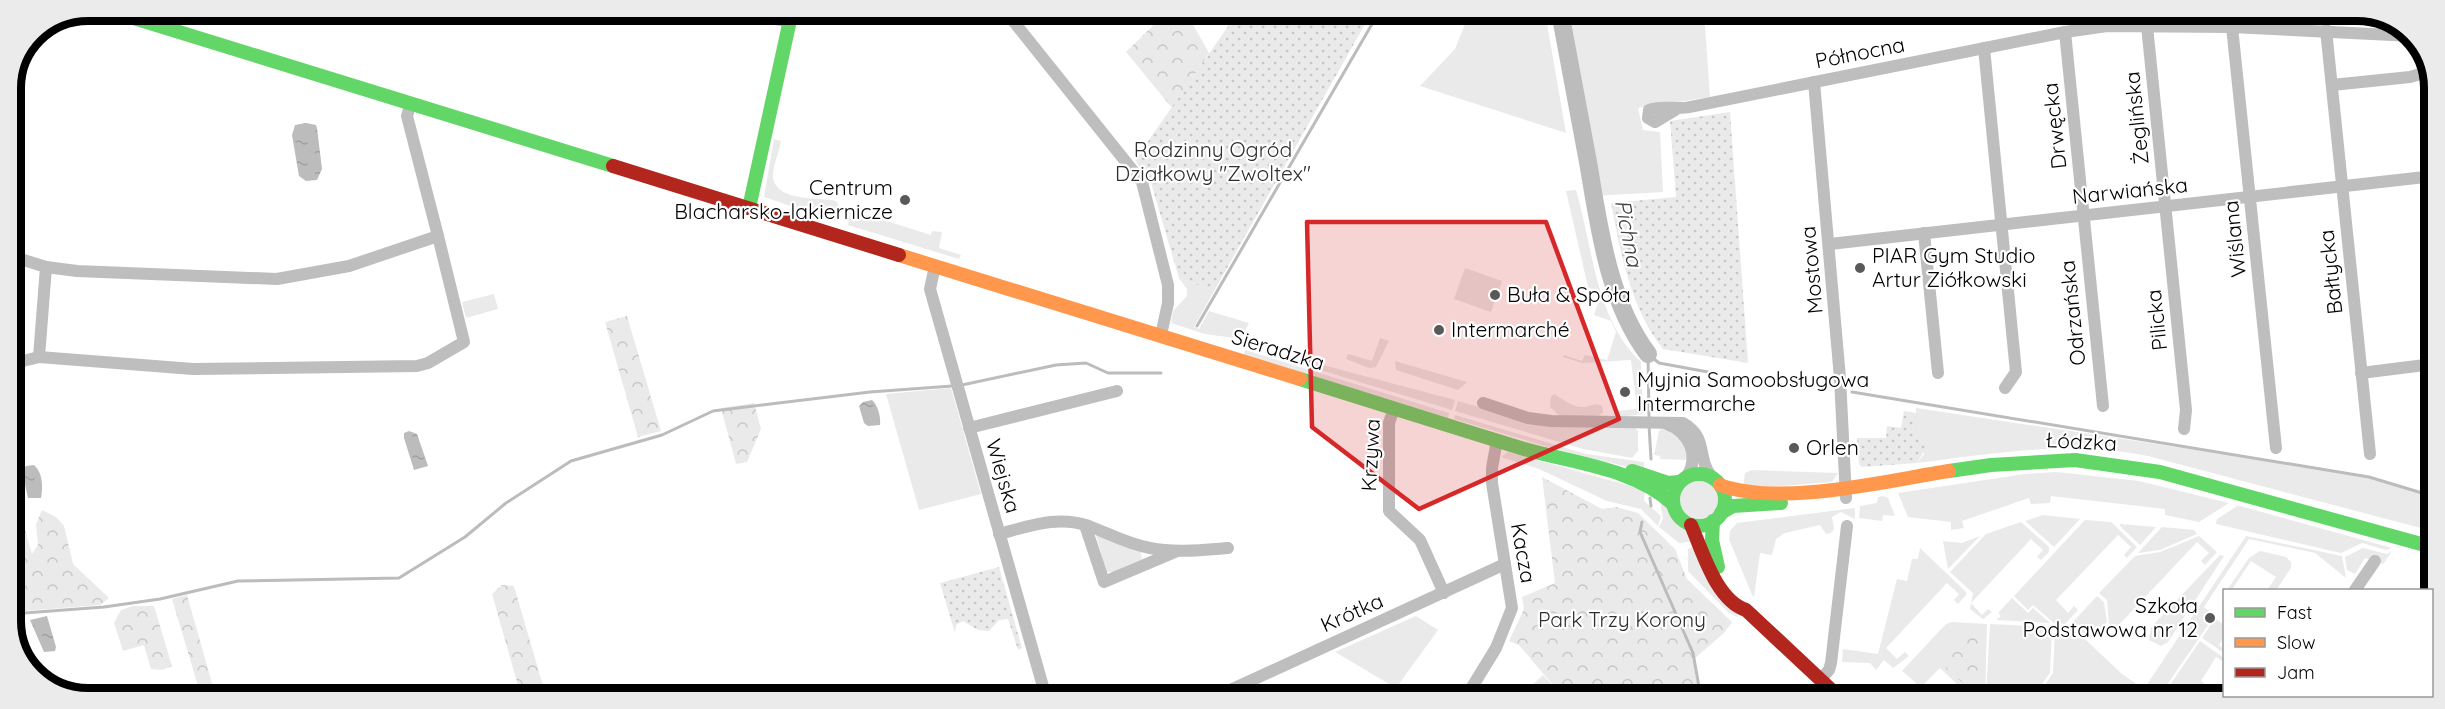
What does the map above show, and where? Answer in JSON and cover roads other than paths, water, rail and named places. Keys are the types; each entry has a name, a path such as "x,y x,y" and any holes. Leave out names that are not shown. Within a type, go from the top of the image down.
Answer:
{"main road":[{"name":"Sieradzka","path":"146,21 1497,440 1610,471 1664,495 1673,504"},
{"path":"749,208 790,21"},
{"name":"Łódzka","path":"1716,481 1740,492 1847,493 1902,478 2028,461 2065,459 2114,463 2160,472 2424,545"},
{"name":"Sieradzka","path":"1610,471 1620,469 1668,483 1683,479"},
{"name":"Łódzka","path":"1717,517 1740,505 2021,471 2088,470 2174,485 2424,554"},
{"path":"1746,610 1737,608 1719,586 1691,525 1679,517 1673,504 1674,492 1683,479 1700,473 1716,481 1725,496 1712,540 1719,568 1726,582 1743,601 1746,610 1829,688"},
{"path":"1691,525 1705,525 1717,517"}],"street":[{"path":"1013,21 1142,182 1168,285 1168,303 1161,335"},
{"name":"Północna","path":"1675,110 2065,32 2107,26 2232,27 2397,35"},
{"name":"Żeglińska","path":"2147,26 2165,207"},
{"name":"Wiślana","path":"2232,27 2276,448"},
{"name":"Bałtycka","path":"2326,30 2370,454"},
{"name":"Drwęcka","path":"2065,32 2083,216"},
{"path":"1984,48 2016,372 2006,388"},
{"path":"2332,85 2410,77 2422,73"},
{"name":"Mostowa","path":"1814,82 1830,244 1847,493"},
{"path":"21,362 39,357 193,369 417,366 428,363 464,342 407,116 411,103"},
{"name":"Narwiańska","path":"1830,244 2424,177"},
{"name":"Pilicka","path":"2165,207 2186,410 2184,429"},
{"name":"Odrzańska","path":"2083,216 2103,406"},
{"path":"1924,233 1938,373"},
{"path":"21,259 46,267 77,271 277,279 349,266 438,236"},
{"name":"Wiejska","path":"935,266 930,289 1042,688"},
{"path":"39,357 46,267"},
{"path":"2361,373 2424,365"},
{"path":"969,428 1118,391"},
{"path":"1483,403 1541,420 1675,421 1691,427 1701,442 1706,470 1716,481"},
{"name":"Krzywa","path":"1394,408 1389,423 1389,511 1420,540 1444,593"},
{"path":"1660,422 1680,431 1690,445 1694,462 1683,479"},
{"name":"Kacza","path":"1472,688 1496,648 1510,615 1511,595 1492,483 1491,468 1497,440"},
{"path":"1845,456 1852,470 1861,477 1902,478"},
{"path":"999,534 1045,521 1085,525 1130,544 1176,551 1228,548"},
{"path":"1085,525 1104,582 1176,551"},
{"path":"1820,680 1829,670 1831,663 1847,526"},
{"path":"2356,589 2375,561"},
{"name":"Krótka","path":"1235,688 1505,564"}],"water":[{"path":"306,123 316,125 317,128 322,169 317,180 306,181 299,176 292,135 295,125"},
{"path":"872,400 879,412 880,425 868,426 864,423 859,406 863,402"},
{"path":"409,431 417,434 428,466 414,470 404,438 404,433"},
{"path":"34,465 42,480 41,498 28,498 22,471 26,466"},
{"path":"47,616 56,647 55,651 44,652 30,620"}],"waterway":[{"path":"1197,326 1374,21"},
{"name":"Pichna","path":"1562,21 1607,262 1623,311 1648,354"},
{"name":"Pichna","path":"1648,354 1649,418"},
{"path":"1648,354 1659,363 1708,372"},
{"path":"962,385 1056,365 1086,363 1108,373 1161,373"},
{"path":"21,613 104,607 160,599 238,581 399,578 465,537 506,503 571,461 662,435 713,411 870,392 952,386"},
{"path":"1852,392 2369,477 2424,494"},
{"name":"Pichna","path":"1649,425 1651,459"},
{"name":"Pichna","path":"1650,498 1651,506"},
{"name":"Pichna","path":"1642,522 1640,532 1693,653 1699,688"}],"place":[{"name":"Centrum Blacharsko-lakiernicze","path":"905,200"},
{"name":"PIAR Gym Studio Artur Ziółkowski","path":"1860,268"},
{"name":"Buła & Spóła","path":"1495,295"},
{"name":"Intermarché","path":"1439,330"},
{"name":"Myjnia Samoobsługowa Intermarche","path":"1625,392"},
{"name":"Orlen","path":"1794,448"},
{"name":"Szkoła Podstawowa nr 12","path":"2210,618"}],"park label":[{"name":"Rodzinny Ogród Działkowy \"Zwoltex\"","path":"1213,162"},
{"name":"Park Trzy Korony","path":"1622,620"}]}
